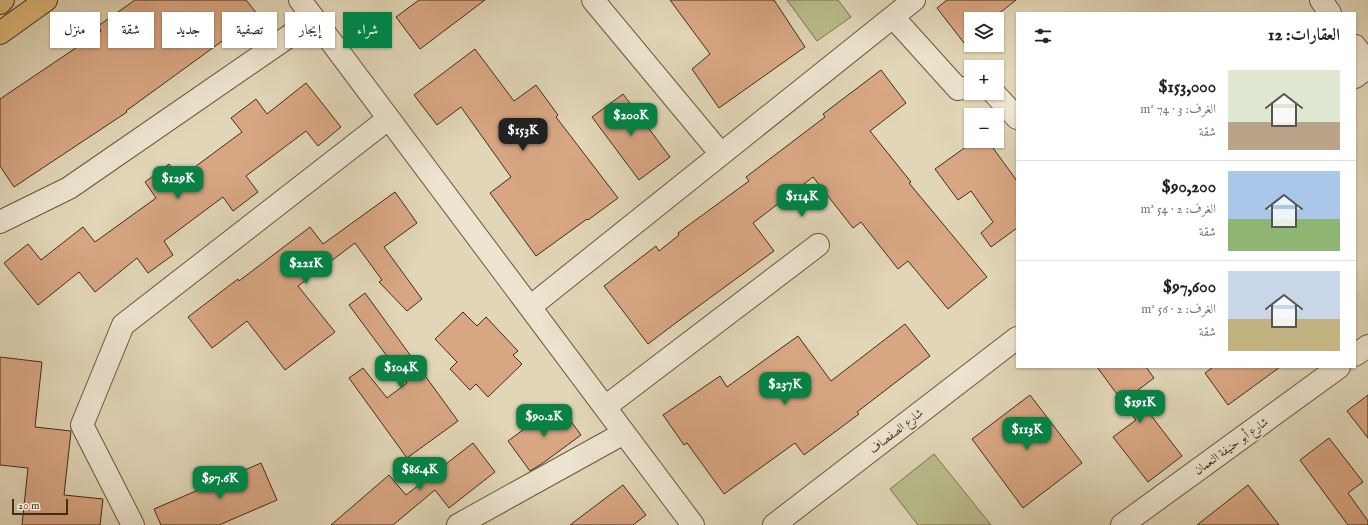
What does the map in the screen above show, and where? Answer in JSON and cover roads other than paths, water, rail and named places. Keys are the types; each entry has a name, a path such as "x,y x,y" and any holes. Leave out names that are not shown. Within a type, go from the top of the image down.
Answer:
{"main road":[{"path":"0,3 4,0"},
{"path":"0,33 46,0"}],"street":[{"path":"300,0 309,12"},
{"path":"593,0 721,154"},
{"path":"530,307 914,0"},
{"path":"1320,0 1329,12"},
{"path":"893,17 958,89 964,88"},
{"path":"0,222 69,188 285,39"},
{"path":"335,47 693,525"},
{"path":"1356,47 1368,63"},
{"path":"1356,76 1368,67"},
{"path":"1000,100 1016,117"},
{"path":"133,525 82,425 123,325 388,119"},
{"path":"604,407 818,245"},
{"name":"شارع الصفصاف","path":"774,525 1016,339"},
{"path":"1356,354 1368,346"},
{"name":"شارع أبو حنيفة النعمان","path":"1122,525 1338,368"},
{"path":"458,525 624,433"}]}
